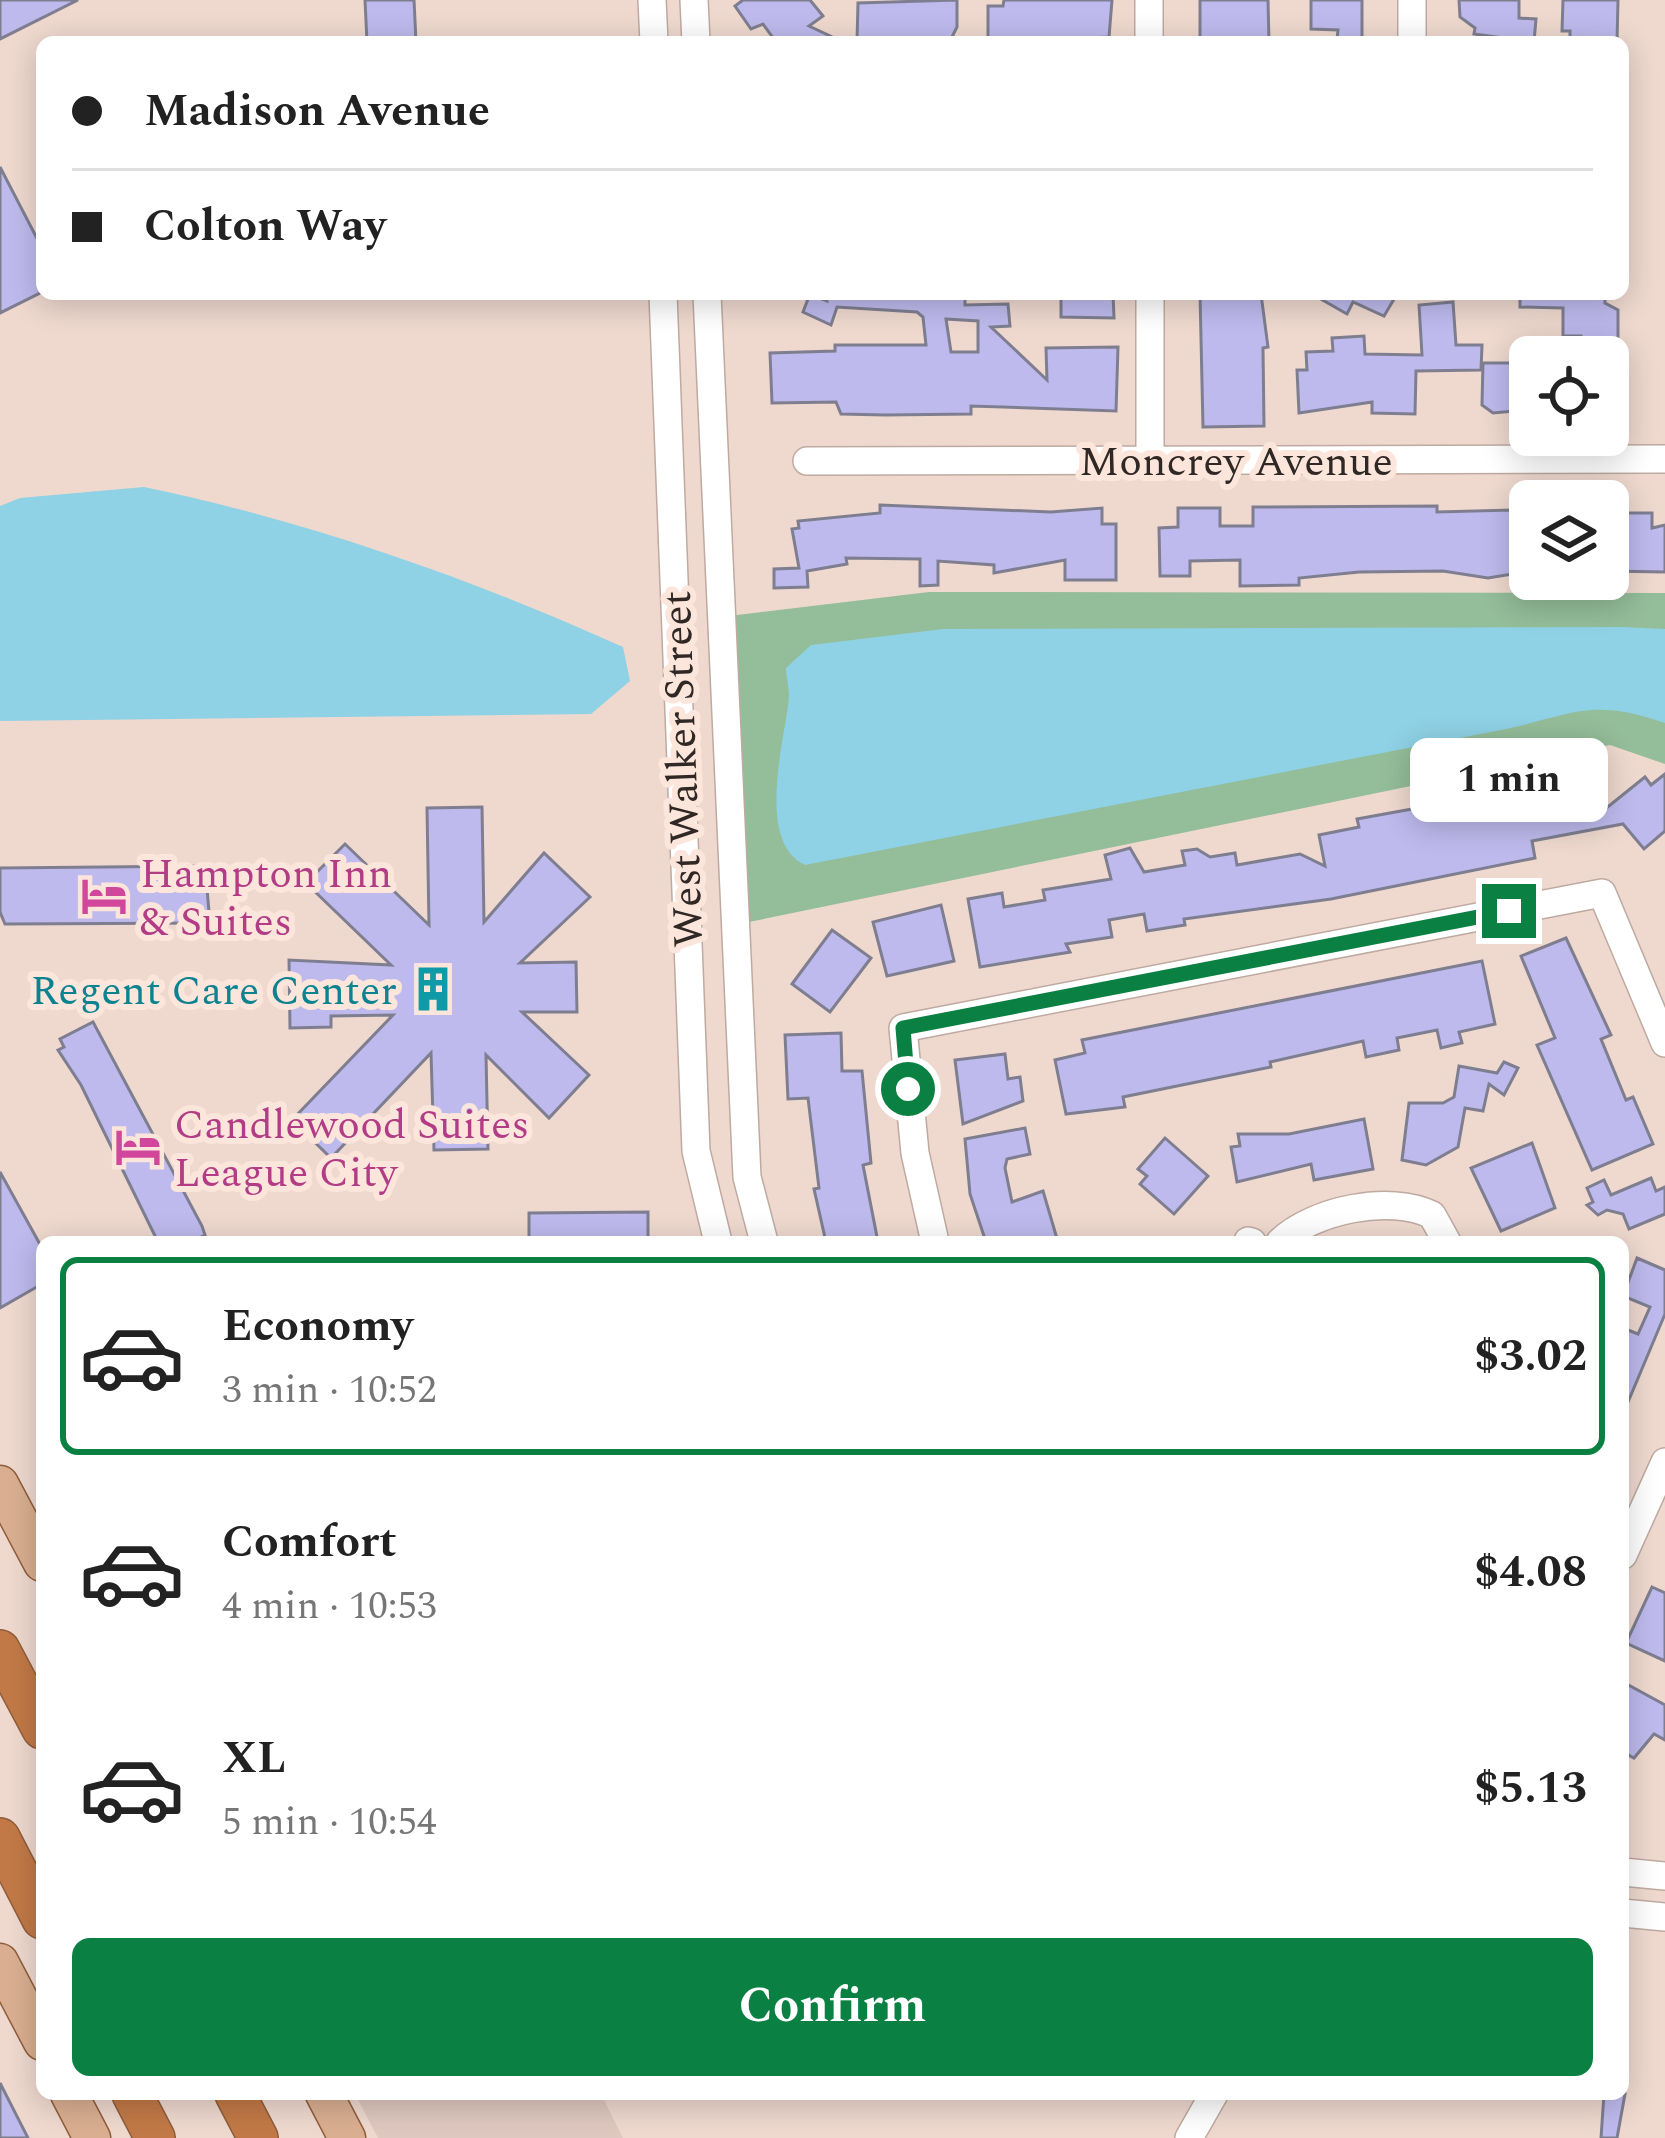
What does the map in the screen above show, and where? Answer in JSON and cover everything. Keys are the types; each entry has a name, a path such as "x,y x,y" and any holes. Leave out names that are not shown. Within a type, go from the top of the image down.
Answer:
{"highway":[{"path":"0,1650 36,1719"},
{"path":"0,1838 36,1907"},
{"path":"135,2100 155,2138"},
{"path":"238,2100 258,2138"}],"main road":[{"path":"0,1484 36,1552"},
{"path":"0,1962 36,2031"},
{"path":"72,2100 92,2138"},
{"path":"327,2100 346,2138"}],"street":[{"path":"652,0 654,36"},
{"path":"694,0 695,36"},
{"path":"1149,0 1149,36"},
{"path":"1412,0 1412,36"},
{"name":"West Walker Street","path":"663,300 696,1151 717,1236"},
{"name":"West Walker Street","path":"707,300 747,1177 762,1236"},
{"path":"1150,300 1150,460"},
{"name":"Moncrey Avenue","path":"807,461 1665,460"},
{"path":"934,1236 916,1153 903,1028 1603,893 1665,1042"},
{"path":"696,1151 747,1177"},
{"path":"1289,1236 1309,1222 1396,1205 1432,1215 1444,1236"},
{"path":"1629,1542 1665,1462"},
{"path":"1629,1873 1665,1876"},
{"path":"1629,1914 1665,1917"},
{"path":"1189,2138 1211,2100"}],"shaded area":[{"path":"358,2100 604,2100 623,2138 378,2138"}],"green space":[{"path":"929,592 1509,593 1509,600 1629,600 1629,593 1665,593 1665,764 1610,745 744,923 729,616"}],"water":[{"path":"144,487 327,534 507,598 623,647 630,681 591,714 0,721 0,506 20,498"},
{"path":"943,629 1665,629 1665,723 1620,711 1568,713 805,865 790,852 781,834 777,786 789,696 786,668 811,645"}],"building":[{"path":"0,0 78,0 0,39"},
{"path":"365,0 414,0 416,36 367,36"},
{"path":"743,0 810,0 823,16 809,26 830,36 772,36 763,24 751,29 735,6"},
{"path":"957,0 957,27 952,36 857,36 858,3"},
{"path":"1004,0 1112,0 1109,36 988,36 988,6 1003,6"},
{"path":"1200,0 1268,0 1269,36 1200,36"},
{"path":"1311,0 1362,0 1362,36 1311,29"},
{"path":"1459,0 1519,0 1519,18 1536,19 1535,36 1474,34 1475,28 1460,17"},
{"path":"1563,0 1618,0 1617,36 1570,36 1570,31 1562,31"},
{"path":"0,167 36,236 36,295 0,313"},
{"path":"808,300 1008,304 1010,326 991,327 1047,380 1046,348 1118,347 1116,411 971,406 971,414 841,414 836,402 772,403 770,353 835,351 835,345 926,345 923,317 917,312 837,307 831,325 803,312","holes":["946,319 978,321 978,352 951,352"]},
{"path":"1061,300 1113,300 1114,318 1061,317"},
{"path":"1200,300 1262,300 1268,347 1263,348 1264,426 1203,427"},
{"path":"1322,300 1393,300 1384,316 1353,302 1347,314"},
{"path":"1520,300 1605,300 1618,310 1618,336 1563,336 1563,308 1520,307"},
{"path":"1453,302 1456,345 1482,345 1481,370 1416,371 1415,414 1372,413 1372,402 1299,413 1297,370 1307,370 1306,352 1333,351 1332,338 1364,336 1365,354 1422,355 1419,305"},
{"path":"1483,363 1509,363 1509,412 1493,413 1482,405"},
{"path":"880,505 1051,512 1102,508 1102,524 1116,524 1116,580 1065,580 1065,560 994,573 994,565 938,561 938,585 920,586 920,559 846,558 847,564 807,571 808,587 774,588 774,569 799,568 792,529 799,528 798,521 880,513"},
{"path":"1253,507 1509,510 1509,574 1488,578 1443,571 1359,572 1299,578 1299,585 1240,586 1240,560 1190,561 1190,576 1160,576 1159,528 1178,527 1178,508 1220,508 1220,526 1253,526"},
{"path":"1629,513 1652,513 1652,528 1665,525 1665,572 1629,571"},
{"path":"1592,771 1599,814 1645,777 1651,785 1665,774 1665,831 1644,849 1623,824 1532,841 1535,858 1331,899 1184,919 1185,925 1147,931 1144,914 1109,920 1112,937 1066,944 1070,952 980,967 968,899 1002,893 1004,907 1045,900 1043,890 1111,879 1105,855 1130,848 1144,872 1185,865 1182,851 1197,849 1210,857 1235,853 1237,865 1300,854 1325,866 1319,835 1359,827 1357,819 1456,801 1454,793 1473,790 1475,796"},
{"name":"Regent Care Center","path":"482,807 484,922 544,853 590,897 520,963 576,962 577,1012 522,1012 589,1075 549,1118 486,1055 488,1149 434,1150 431,1053 331,1158 292,1120 393,1015 331,1016 331,1027 290,1028 289,960 391,965 306,883 345,844 429,925 427,808"},
{"name":"Hampton Inn & Suites","path":"205,866 210,923 5,924 0,912 0,868"},
{"path":"941,905 954,961 887,976 873,922"},
{"path":"832,930 871,958 830,1012 792,984"},
{"path":"1566,938 1611,1035 1601,1039 1626,1100 1633,1097 1653,1144 1592,1170 1537,1045 1555,1038 1521,956"},
{"path":"1482,961 1495,1024 1459,1032 1462,1043 1441,1048 1437,1030 1397,1038 1399,1050 1366,1057 1363,1041 1270,1062 1271,1067 1123,1097 1125,1107 1066,1114 1055,1060 1085,1053 1082,1040"},
{"name":"Candlewood Suites League City","path":"93,1022 205,1235 155,1236 81,1085 58,1050 64,1047 60,1039"},
{"path":"841,1033 842,1071 862,1071 871,1163 863,1165 877,1236 825,1236 814,1189 819,1188 808,1098 788,1099 785,1035"},
{"path":"1005,1054 1008,1079 1020,1077 1023,1101 963,1124 955,1060"},
{"path":"1504,1062 1518,1068 1504,1095 1489,1084 1483,1111 1465,1108 1458,1147 1426,1165 1402,1160 1409,1103 1443,1103 1454,1097 1459,1066 1497,1073"},
{"path":"1364,1119 1373,1169 1314,1180 1311,1164 1237,1182 1231,1147 1240,1146 1238,1134 1289,1134"},
{"path":"1025,1128 1030,1154 1007,1159 1005,1168 1012,1202 1043,1191 1056,1236 984,1236 970,1194 965,1139"},
{"path":"1165,1138 1208,1176 1174,1214 1140,1184 1147,1176 1138,1169"},
{"path":"1532,1143 1555,1208 1501,1231 1471,1168"},
{"path":"0,1172 36,1237 36,1287 0,1308"},
{"path":"1651,1178 1656,1191 1665,1187 1665,1214 1629,1229 1623,1214 1607,1210 1598,1215 1587,1205 1593,1202 1587,1188 1604,1180 1611,1195"},
{"path":"648,1212 648,1236 529,1236 529,1213"},
{"path":"1637,1258 1665,1270 1665,1314 1629,1400 1629,1330 1638,1334 1650,1307 1629,1298 1629,1280"},
{"path":"1652,1587 1665,1593 1665,1661 1629,1644"},
{"path":"1629,1685 1665,1705 1665,1740 1654,1734 1634,1758 1629,1755"},
{"path":"0,2083 28,2138 0,2138"},
{"path":"1604,2100 1624,2100 1617,2138 1601,2138"}],"place":[{"name":"Hampton Inn & Suites","path":"104,896"},
{"name":"Regent Care Center","path":"433,989"},
{"name":"Candlewood Suites League City","path":"138,1147"}],"route":[{"path":"908,1089 903,1028 1509,911"}]}
